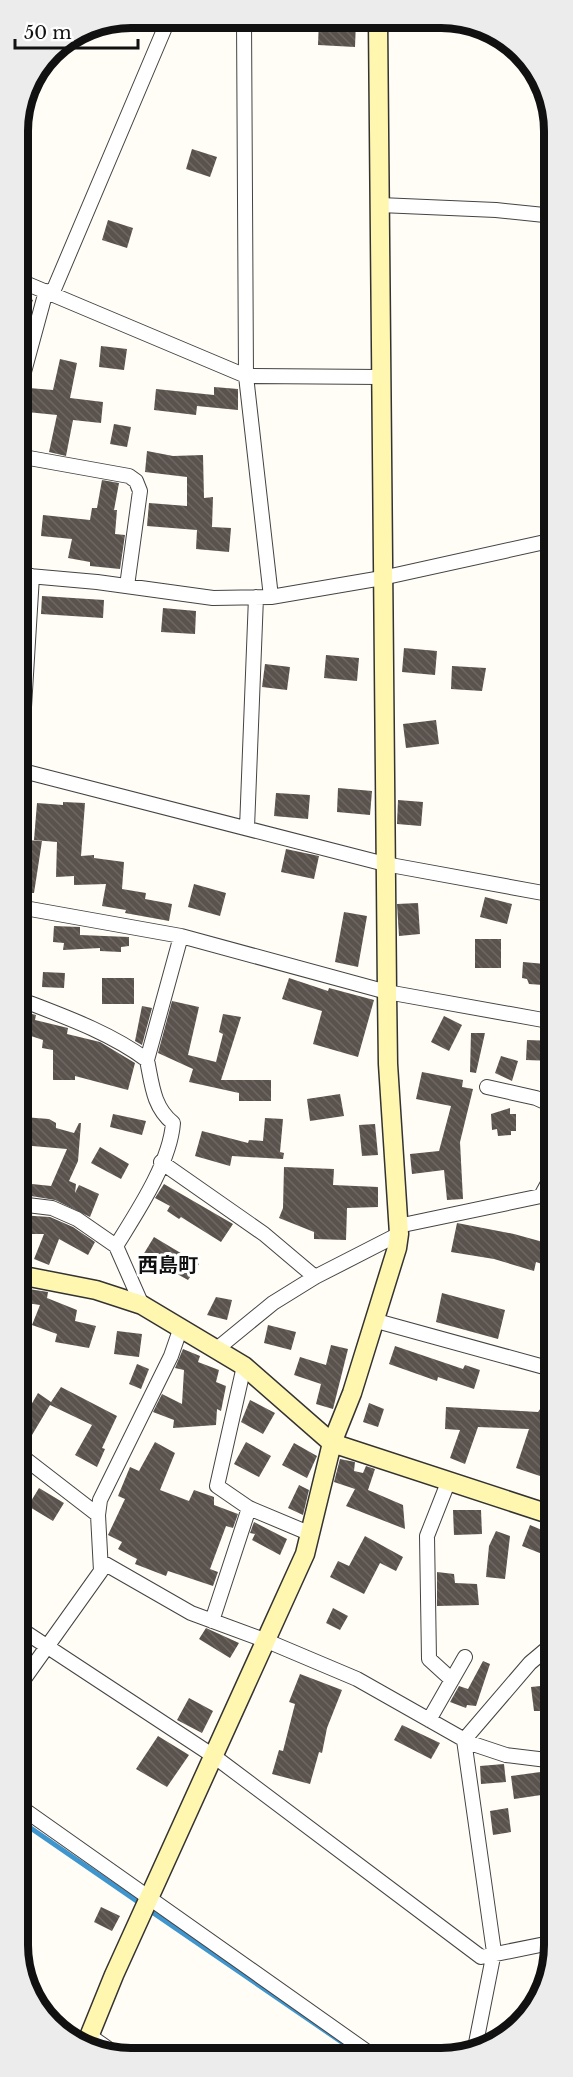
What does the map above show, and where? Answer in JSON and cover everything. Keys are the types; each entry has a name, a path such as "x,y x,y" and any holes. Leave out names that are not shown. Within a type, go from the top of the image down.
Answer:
{"street":[{"path":"29,359 49,293 165,28"},
{"path":"244,28 246,376 271,597"},
{"path":"88,2039 114,1975 151,1899 267,1641 311,1534 332,1443 352,1393 373,1320 392,1268 398,1230 388,1064 378,28"},
{"path":"380,205 496,210 544,215"},
{"path":"29,285 246,376 380,377"},
{"path":"29,458 129,476 136,481 140,491 127,586"},
{"path":"29,576 127,586 213,598 271,597 382,578 544,542"},
{"path":"247,828 256,597"},
{"path":"29,772 385,864 544,893"},
{"path":"29,909 181,936 387,992 544,1020"},
{"path":"116,1246 146,1197 172,1137 173,1123 162,1114 156,1103 147,1060 181,936"},
{"path":"29,1002 60,1014 126,1045 147,1060"},
{"path":"487,1087 544,1102"},
{"path":"161,1162 264,1234 315,1277"},
{"path":"218,1348 273,1303 398,1230 544,1197"},
{"path":"28,1205 52,1208 77,1220 116,1246 142,1305"},
{"path":"28,1277 96,1290 142,1305 218,1348 244,1366 332,1443 544,1512"},
{"path":"373,1320 544,1367"},
{"path":"28,1673 101,1571 98,1515 100,1500 166,1366 182,1327"},
{"path":"244,1366 217,1486 249,1508 311,1534"},
{"path":"28,1461 98,1515"},
{"path":"449,1480 427,1536 429,1659 452,1680"},
{"path":"212,1621 249,1508"},
{"path":"102,1562 191,1614 267,1641 357,1679 464,1740 506,1755 544,1760"},
{"path":"28,1634 215,1757 481,1957 494,1952 544,1944"},
{"path":"476,2042 494,1952 464,1740 530,1663 544,1651"},
{"path":"429,1720 465,1657"},
{"path":"28,1812 362,2048"}],"building":[{"path":"319,28 356,28 355,47 318,45"},
{"path":"192,149 217,157 210,177 186,169"},
{"path":"108,220 133,228 127,248 102,240"},
{"path":"29,298 33,300 29,310"},
{"path":"101,346 127,349 124,370 99,367"},
{"path":"60,359 77,363 70,398 103,402 101,423 73,420 66,456 49,452 57,415 29,412 29,388 53,390"},
{"path":"214,387 238,389 238,410 197,406 196,415 154,410 156,389 214,395"},
{"path":"114,424 131,427 127,447 110,444"},
{"path":"147,451 173,456 203,455 204,498 213,497 212,527 231,528 229,552 196,549 197,530 147,526 149,503 187,506 187,477 145,472"},
{"path":"102,480 119,483 114,510 117,510 115,534 125,535 120,569 90,566 90,562 68,558 72,539 41,536 43,515 90,520 92,508 97,508"},
{"path":"42,596 104,600 103,618 41,614"},
{"path":"163,608 196,611 195,634 161,632"},
{"path":"404,648 437,651 435,675 402,672"},
{"path":"326,655 359,658 357,681 324,678"},
{"path":"265,664 290,667 287,690 262,687"},
{"path":"452,666 486,668 482,691 451,689"},
{"path":"436,720 439,744 406,748 403,724"},
{"path":"338,788 372,791 370,815 337,812"},
{"path":"276,793 310,795 308,819 274,816"},
{"path":"398,800 423,802 421,826 397,824"},
{"path":"63,802 85,803 81,856 94,855 94,858 124,862 122,889 146,893 145,899 172,904 169,921 125,913 126,910 102,906 106,884 74,885 74,876 56,877 57,842 34,840 37,803 63,805"},
{"path":"29,840 42,841 34,893 29,893"},
{"path":"286,849 319,856 314,879 281,872"},
{"path":"194,884 226,893 220,916 188,907"},
{"path":"485,897 512,904 507,924 480,917"},
{"path":"418,903 420,934 399,936 397,904"},
{"path":"344,912 367,916 358,967 335,962"},
{"path":"54,926 80,927 80,935 129,937 129,946 121,947 121,952 100,951 100,948 63,950 64,943 53,942"},
{"path":"475,939 501,939 501,968 475,968"},
{"path":"523,962 544,964 543,985 529,984 527,979 522,978"},
{"path":"43,972 65,973 64,988 42,987"},
{"path":"102,978 134,978 134,1004 102,1004"},
{"path":"289,978 328,991 329,988 374,1000 358,1057 313,1044 322,1011 282,999"},
{"path":"172,1001 199,1007 188,1055 216,1062 223,1034 219,1032 223,1014 241,1017 221,1080 271,1080 271,1101 239,1101 239,1093 189,1082 193,1069 158,1053"},
{"path":"142,1006 152,1008 142,1045 135,1041"},
{"path":"29,1013 36,1015 35,1020 68,1028 67,1034 100,1042 135,1063 128,1090 75,1076 75,1080 53,1080 53,1050 42,1048 43,1040 28,1035"},
{"path":"444,1016 462,1025 449,1051 431,1042"},
{"path":"471,1033 485,1033 476,1073 470,1072"},
{"path":"527,1040 544,1041 544,1061 526,1060"},
{"path":"501,1056 518,1061 512,1081 495,1073"},
{"path":"422,1072 463,1080 462,1087 473,1089 460,1142 463,1199 447,1200 444,1170 412,1174 410,1154 439,1151 451,1106 416,1099"},
{"path":"340,1094 344,1116 310,1121 307,1099"},
{"path":"510,1108 510,1114 516,1114 516,1131 511,1131 511,1135 498,1136 497,1129 492,1130 491,1114"},
{"path":"113,1114 146,1121 142,1135 110,1127"},
{"path":"28,1117 49,1119 56,1123 56,1128 74,1133 81,1123 78,1161 69,1181 76,1184 75,1193 79,1185 99,1194 90,1217 55,1200 31,1196 32,1184 51,1186 67,1149 28,1146"},
{"path":"265,1118 283,1119 280,1152 284,1153 283,1159 232,1156 230,1166 195,1156 202,1131 248,1143 249,1140 263,1141"},
{"path":"375,1124 378,1155 362,1156 359,1125"},
{"path":"100,1147 129,1164 121,1179 91,1163"},
{"path":"284,1167 334,1169 333,1185 378,1187 378,1207 347,1208 346,1240 314,1239 314,1232 279,1218 283,1208"},
{"path":"164,1184 233,1224 221,1242 167,1211 170,1206 155,1198"},
{"path":"28,1216 50,1217 73,1227 95,1242 88,1255 59,1239 49,1265 34,1259 44,1234 28,1234"},
{"path":"457,1223 544,1242 544,1265 536,1262 534,1271 494,1259 451,1252"},
{"path":"154,1237 199,1264 188,1280 143,1255"},
{"path":"28,1289 48,1292 47,1298 77,1310 75,1321 96,1326 89,1348 55,1342 57,1334 32,1325 40,1305 28,1303"},
{"path":"442,1293 505,1310 498,1339 436,1322"},
{"path":"216,1297 232,1300 227,1320 207,1315"},
{"path":"268,1325 296,1332 291,1350 264,1343"},
{"path":"117,1331 142,1334 139,1357 114,1354"},
{"path":"331,1345 348,1349 333,1409 316,1404 321,1384 294,1375 300,1357 326,1365"},
{"path":"395,1346 463,1369 465,1365 480,1370 474,1389 438,1377 437,1381 389,1364"},
{"path":"183,1349 200,1356 198,1362 219,1370 216,1382 226,1386 221,1411 217,1409 216,1425 173,1428 174,1420 153,1412 162,1394 182,1404 184,1370 175,1368"},
{"path":"137,1364 149,1369 141,1389 129,1384"},
{"path":"61,1387 117,1416 102,1448 105,1449 97,1467 75,1455 92,1425 50,1405 28,1440 28,1403 31,1405 38,1393 51,1402"},
{"path":"250,1400 275,1413 263,1434 241,1422"},
{"path":"369,1403 384,1409 378,1427 363,1422"},
{"path":"544,1405 544,1477 516,1468 529,1429 478,1427 465,1464 450,1458 460,1430 445,1429 446,1407 538,1412"},
{"path":"155,1442 175,1453 160,1490 189,1501 194,1490 214,1497 214,1505 238,1514 233,1528 226,1526 210,1569 218,1572 213,1586 168,1571 166,1576 135,1564 137,1559 118,1549 122,1542 108,1535 125,1499 118,1496 130,1467 139,1471"},
{"path":"246,1442 271,1456 259,1477 234,1464"},
{"path":"294,1443 317,1456 307,1478 282,1465"},
{"path":"340,1459 355,1462 354,1471 363,1473 366,1466 375,1469 368,1490 403,1505 405,1529 346,1506 355,1489 334,1482"},
{"path":"299,1485 309,1490 303,1515 288,1508"},
{"path":"39,1488 64,1503 53,1521 28,1506"},
{"path":"453,1510 481,1510 482,1534 454,1535"},
{"path":"254,1522 287,1539 280,1555 252,1540 255,1534 250,1533"},
{"path":"530,1525 542,1530 544,1526 544,1555 522,1546"},
{"path":"496,1531 510,1536 505,1579 486,1577 489,1546"},
{"path":"365,1536 403,1557 396,1571 380,1563 364,1594 330,1577 338,1561 349,1566"},
{"path":"437,1572 454,1574 455,1583 477,1584 479,1605 437,1606"},
{"path":"333,1608 348,1616 340,1630 326,1623"},
{"path":"206,1628 239,1643 230,1658 199,1639"},
{"path":"483,1661 490,1664 476,1706 467,1705 466,1708 450,1702 459,1686 468,1689"},
{"path":"300,1674 342,1690 327,1728 322,1753 319,1752 310,1784 272,1774 279,1750 283,1751 295,1704 289,1702"},
{"path":"544,1686 544,1711 534,1711 531,1687"},
{"path":"189,1698 213,1711 202,1733 177,1720"},
{"path":"402,1725 440,1743 431,1759 394,1740"},
{"path":"158,1736 189,1755 167,1787 136,1769"},
{"path":"504,1764 506,1782 481,1784 480,1766"},
{"path":"544,1772 544,1795 514,1799 511,1776"},
{"path":"508,1808 511,1832 493,1835 490,1811"},
{"path":"101,1907 120,1916 112,1931 94,1922"}],"waterway":[{"path":"28,1826 141,1904"},
{"path":"149,1910 346,2045"}],"district":[{"name":"西島町","path":"168,1265"}]}
